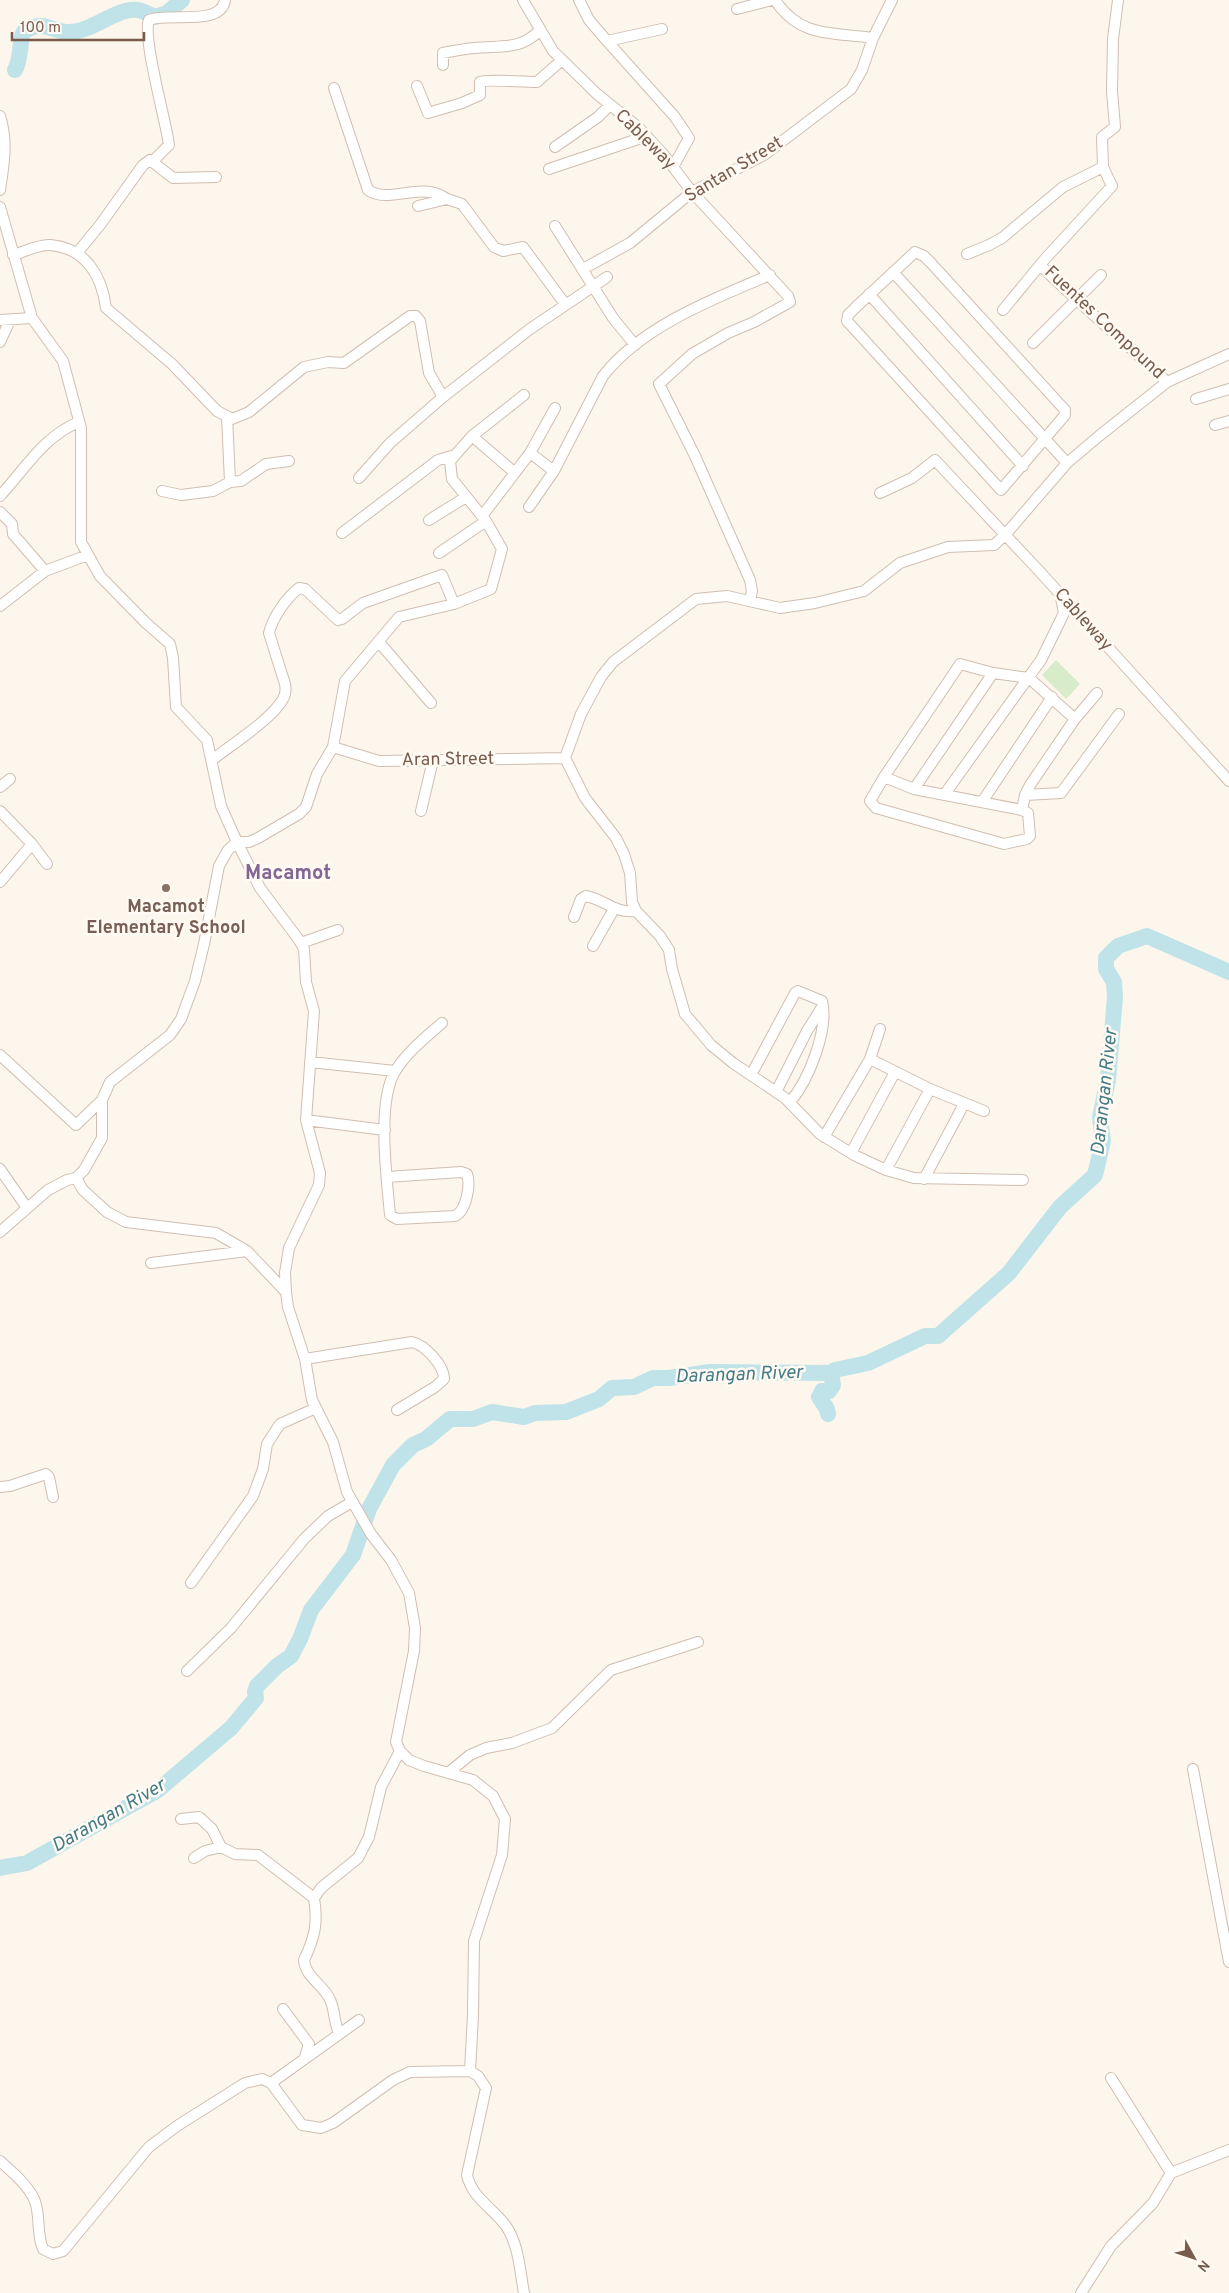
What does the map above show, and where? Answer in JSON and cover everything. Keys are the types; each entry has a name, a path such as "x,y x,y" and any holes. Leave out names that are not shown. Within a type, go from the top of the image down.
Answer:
{"street":[{"path":"78,253 100,225 142,164 150,160 153,161 169,145 154,74 148,31 149,20 166,16 212,15 218,13 225,0"},
{"path":"579,0 589,20 675,117 688,138 673,166"},
{"path":"737,9 774,0 784,13 806,29 873,38"},
{"name":"Santan Street","path":"583,268 630,243 692,192 764,155 851,89 862,70 873,38 892,0"},
{"name":"Fuentes Compound","path":"1118,0 1113,39 1112,91 1115,127 1102,137 1103,167 1112,186 1040,265 1076,300 1168,382"},
{"name":"Cableway","path":"527,1 540,30 553,51 610,105 647,136 692,192 784,290 790,302 754,322 728,333 692,354 659,384 695,456 750,580 752,591 750,600"},
{"path":"607,41 662,29"},
{"path":"443,65 443,53 473,48 514,46 531,39 540,30"},
{"path":"418,86 428,113 437,112 480,95 480,82 485,79 501,82 537,82 562,60"},
{"path":"334,88 368,190 383,196 403,192 429,192 462,204 494,247 503,251 523,247 565,304"},
{"path":"555,147 598,117 610,105"},
{"path":"0,116 4,129 5,154 0,190"},
{"path":"549,169 647,136"},
{"path":"153,161 173,178 216,177"},
{"path":"967,254 989,246 1002,238 1063,186 1103,167"},
{"path":"418,206 447,200"},
{"path":"0,207 32,318 63,362 79,422 81,542 100,576 145,622 170,644 173,658 176,707 207,740 221,806 237,842 260,888 304,949 306,982 314,1011 306,1120 320,1172 319,1184 289,1248 285,1273 288,1307 305,1359 312,1400 333,1442 347,1492 371,1534 391,1560 409,1593 415,1628 414,1652 396,1742 400,1751 409,1760 473,1780 492,1796 505,1819 502,1855 474,1941 470,2071"},
{"path":"556,226 613,318 635,345"},
{"path":"13,255 49,245 78,253 90,263 104,289 106,308 172,364 217,411 232,419 249,412 304,367 328,362 344,363 410,316 416,316 420,321 429,373 443,397"},
{"path":"915,252 924,256 1065,410 1065,414 1004,489 998,489 857,334 846,318 869,294 915,252"},
{"path":"1003,310 1040,265"},
{"path":"893,272 1067,463"},
{"path":"1034,343 1101,274"},
{"path":"529,508 554,470 603,376 612,364 635,345 684,313 770,275"},
{"path":"359,478 390,443 443,397 565,304 607,277"},
{"path":"869,294 1023,466"},
{"path":"0,342 5,320 32,318"},
{"path":"1023,1180 924,1179 886,1170 824,1137 790,1102 712,1045 685,1014 672,969 669,950 660,936 636,911 632,902 630,873 624,854 616,838 585,798 565,758 582,714 601,677 613,662 696,598 727,596 780,608 832,599 864,591 900,563 948,547 994,545 1005,536 1067,463 1168,382 1229,354"},
{"path":"1196,399 1229,389"},
{"path":"0,1056 76,1125 102,1100 110,1082 124,1069 170,1035 181,1019 195,981 219,866 228,850 237,842 248,842 258,838 299,814 306,807 317,774 333,747 345,681 380,642 399,617 454,604 491,590 502,549 484,519 452,479 450,461 472,436 524,395"},
{"path":"439,552 484,519 530,454 555,408"},
{"path":"227,416 230,482"},
{"path":"1215,425 1229,421"},
{"path":"0,496 47,441 66,427 79,422"},
{"path":"472,436 515,473"},
{"path":"530,454 554,470"},
{"path":"342,532 438,460 455,455"},
{"name":"Cableway","path":"880,493 912,478 935,460 1229,781"},
{"path":"162,491 197,494 213,491 230,482 241,481 266,464 289,461"},
{"path":"428,520 466,497"},
{"path":"0,512 12,524 13,534 45,570"},
{"path":"0,606 45,570 88,554"},
{"path":"212,760 271,713 283,700 286,693 285,684 269,633 270,625 282,606 299,588 305,589 338,620 342,619 363,602 442,575 454,604"},
{"path":"944,795 1029,678 1054,637 1064,613 1060,595"},
{"path":"380,642 431,703"},
{"path":"884,777 914,789 1022,810 1028,813 1030,836 1027,839 1004,844 876,808 870,801 884,777 960,664 993,673 1029,678 1075,719"},
{"path":"914,789 993,673"},
{"path":"1022,810 1025,795 1075,719 1097,692"},
{"path":"982,802 1052,697"},
{"path":"1025,795 1061,793 1118,714"},
{"name":"Aran Street","path":"333,747 379,761 565,758"},
{"path":"421,811 433,760"},
{"path":"0,787 10,779"},
{"path":"0,811 32,844 47,864"},
{"path":"0,882 32,844"},
{"path":"574,918 581,899 586,896 624,912 636,911"},
{"path":"594,946 614,909"},
{"path":"301,943 338,930"},
{"path":"751,1075 795,994 798,991 822,1000 817,1051 796,1095 790,1102"},
{"path":"776,1092 807,1031 823,1005"},
{"path":"387,1177 461,1172 467,1174 469,1180 462,1210 455,1216 396,1219 390,1215 387,1177 385,1130 387,1096 395,1071 442,1023"},
{"path":"824,1137 870,1059 880,1029"},
{"path":"870,1059 930,1090 984,1111"},
{"path":"310,1062 395,1071"},
{"path":"851,1153 895,1072"},
{"path":"886,1170 930,1090"},
{"path":"0,1232 48,1190 67,1180 76,1178 90,1162 102,1138 102,1100"},
{"path":"924,1179 964,1104"},
{"path":"306,1120 385,1130"},
{"path":"0,1169 27,1208"},
{"path":"76,1178 83,1190 107,1212 126,1222 216,1233 247,1251 286,1292"},
{"path":"151,1263 247,1251"},
{"path":"305,1359 412,1342 419,1344 430,1354 444,1373 444,1379 435,1387 396,1410"},
{"path":"191,1583 253,1496 263,1468 267,1444 280,1424 316,1408"},
{"path":"0,1487 10,1486 46,1474 49,1477 53,1497"},
{"path":"187,1671 231,1628 304,1539 328,1516 354,1505"},
{"path":"448,1773 470,1756 486,1748 512,1743 552,1728 611,1670 698,1642"},
{"path":"314,1898 321,1888 358,1858 369,1837 380,1787 400,1751"},
{"path":"1193,1769 1229,1962"},
{"path":"181,1819 199,1817 212,1829 221,1848"},
{"path":"194,1858 205,1851 221,1848 235,1854 258,1855 314,1898 317,1917 314,1935 304,1964 311,1977 331,2002 339,2033"},
{"path":"283,2009 309,2044 304,2058"},
{"path":"271,2083 359,2020"},
{"path":"0,2161 22,2182 35,2200 40,2242 43,2249 53,2254 63,2251 149,2148 177,2126 245,2083 262,2079 271,2083 302,2125 321,2128 333,2123 393,2080 410,2072 470,2071 478,2076 486,2088 467,2175 469,2187 507,2227 517,2250 524,2293"},
{"path":"1111,2078 1171,2174"},
{"path":"1080,2293 1108,2250 1153,2203 1171,2174 1229,2150"}],"green space":[{"path":"1056,660 1080,684 1066,699 1042,675"}],"waterway":[{"path":"15,70 19,60 23,33 31,28 42,26 69,32 78,31 130,10 142,11 155,17 167,13 182,0"},
{"name":"Darangan River","path":"828,1414 819,1397 822,1391 829,1391 833,1385 831,1373 835,1370 868,1363 925,1336 938,1336 1009,1273 1060,1207 1095,1175 1103,1141 1100,1117 1108,1080 1115,997 1114,982 1106,969 1106,958 1118,946 1147,936 1229,972"},
{"name":"Darangan River","path":"0,1868 27,1863 158,1790 231,1728 256,1698 257,1686 277,1666 291,1656 311,1610 353,1555 369,1509 393,1465 413,1445 426,1439 450,1419 473,1419 492,1412 524,1417 535,1413 566,1412 599,1399 612,1388 634,1387 653,1378 669,1378 710,1372 831,1373"}],"place":[{"name":"Macamot Elementary School","path":"166,888"}],"district":[{"name":"Macamot","path":"288,874"}]}
